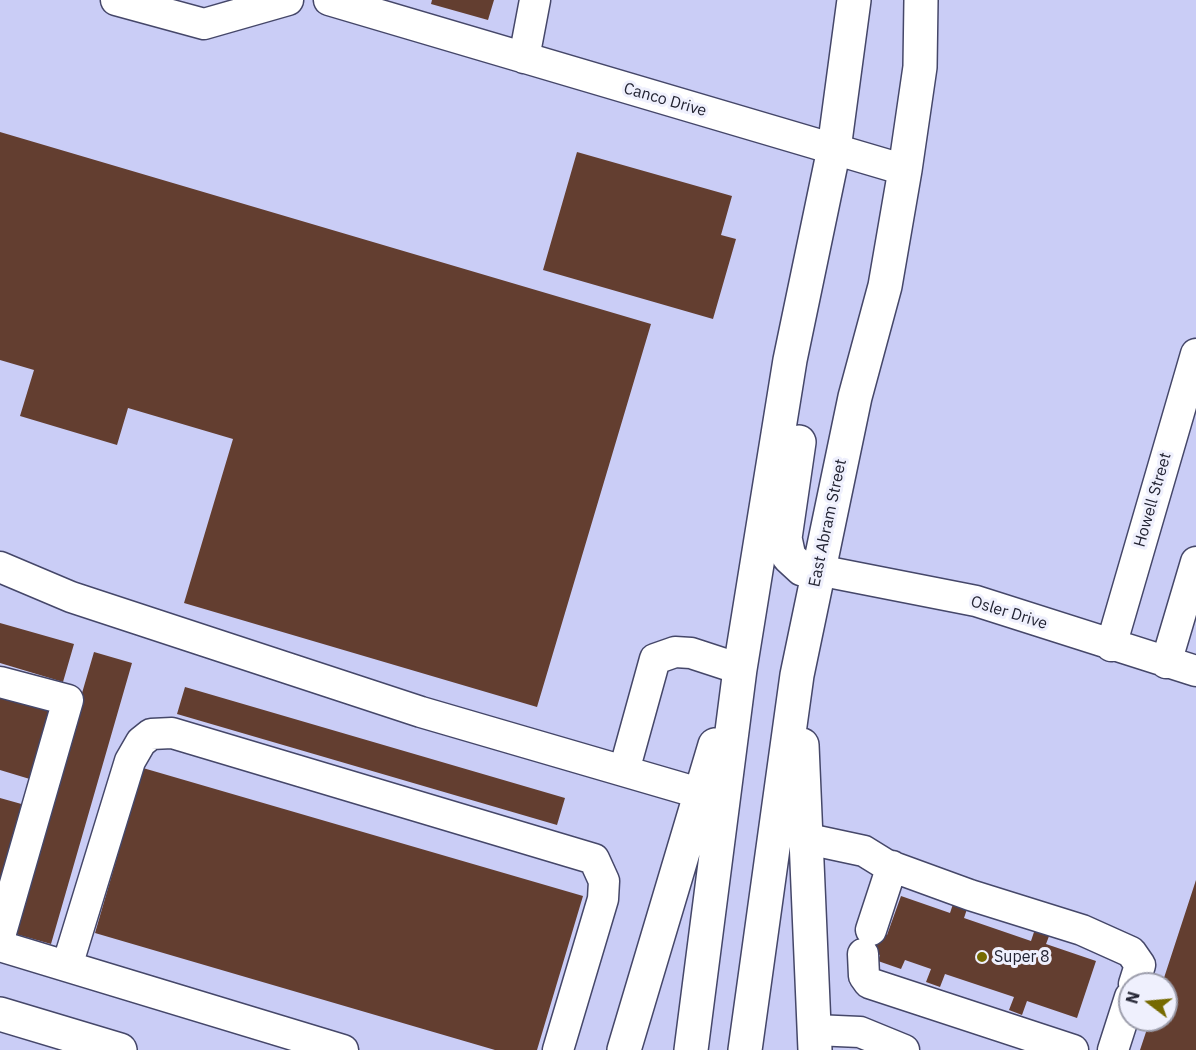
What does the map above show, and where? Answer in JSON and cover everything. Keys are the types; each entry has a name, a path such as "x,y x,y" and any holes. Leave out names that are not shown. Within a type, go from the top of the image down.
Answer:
{"main road":[{"path":"692,1050 740,669 790,360 834,149 854,0"},
{"name":"East Abram Street","path":"746,1050 797,675 855,398 885,286 905,170 920,67 921,0"},
{"path":"790,360 805,396 785,538 789,557 802,569 818,570"},
{"path":"624,1050 699,793 740,669"},
{"path":"797,675 808,839 815,1040"},
{"path":"617,1050 636,1009"},
{"path":"0,1014 120,1050"}],"street":[{"path":"116,0 204,24 288,0"},
{"name":"Canco Drive","path":"329,0 905,170"},
{"path":"524,58 535,0"},
{"name":"Howell Street","path":"1111,646 1196,354"},
{"path":"1166,663 1196,562"},
{"path":"0,567 71,597 421,712 699,793"},
{"name":"Osler Drive","path":"818,570 976,601 1111,646 1196,671"},
{"path":"624,771 655,659 675,652 691,653 740,669"},
{"path":"0,682 68,700 0,936"},
{"path":"67,966 130,761 141,742 151,734 172,733 594,859 604,881 603,899 558,1050"},
{"path":"808,839 864,851 892,867 970,895 1083,930 1131,952 1140,965 1138,972"},
{"path":"892,867 867,942 864,976 869,983 1073,1050"},
{"path":"0,946 304,1045 343,1050"},
{"path":"815,1040 860,1032 871,1043 904,1050"},
{"path":"1113,1050 1119,1032"}],"building":[{"path":"432,0 494,0 488,20 431,4"},
{"path":"0,132 651,324 537,707 184,603 233,439 128,408 117,445 20,416 34,370 0,360"},
{"path":"577,152 732,196 721,235 736,239 713,319 543,270"},
{"path":"0,623 74,644 63,682 0,663"},
{"path":"94,652 132,663 51,944 12,933"},
{"path":"185,687 565,798 557,825 177,714"},
{"path":"0,693 54,708 33,780 0,770"},
{"path":"143,768 583,896 537,1050 495,1050 95,933"},
{"path":"0,798 25,805 0,890"},
{"path":"1196,880 1196,1050 1140,1050 1146,1032 1178,1032 1178,972 1166,972"},
{"name":"Super 8","path":"901,896 950,913 954,901 968,906 964,918 1031,941 1036,926 1051,931 1046,944 1096,961 1077,1018 1027,1001 1022,1015 1009,1010 1014,997 945,974 940,987 926,982 931,969 905,960 901,969 878,961 880,955 853,951 861,926 887,935"}],"place":[{"name":"Super 8","path":"982,957"}]}
